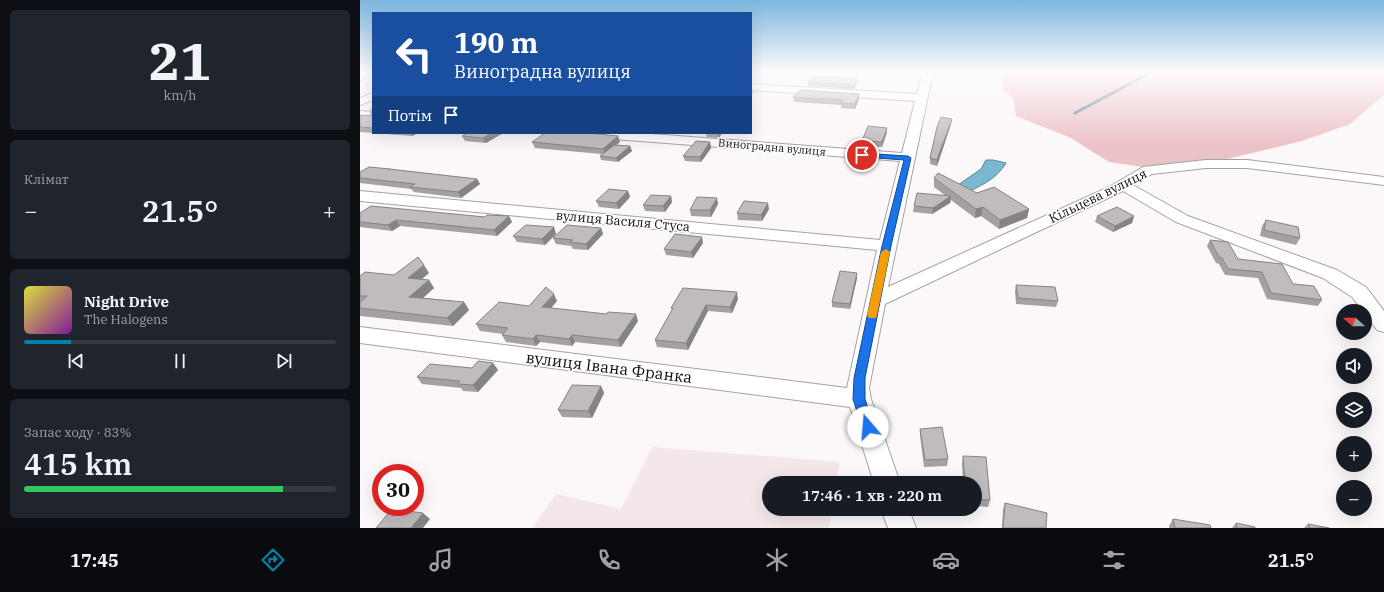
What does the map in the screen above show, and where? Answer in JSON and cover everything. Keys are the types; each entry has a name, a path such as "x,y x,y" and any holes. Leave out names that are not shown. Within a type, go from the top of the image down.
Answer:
{"street":[{"path":"360,102 372,97"},
{"path":"885,476 859,399 859,378 887,246 922,98 899,97"},
{"path":"360,115 372,116"},
{"name":"Виноградна вулиця","path":"601,134 908,158"},
{"name":"Кільцева вулиця","path":"876,300 1123,185 1148,170 1206,164 1247,164 1384,180"},
{"path":"1123,185 1182,219 1330,274 1359,292 1384,325"},
{"name":"вулиця Василя Стуса","path":"360,196 887,246"},
{"name":"вулиця Івана Франка","path":"360,335 859,399"},
{"path":"898,516 902,528"}],"shaded area":[{"path":"1011,97 1382,97 1350,124 1302,141 1227,159 1143,167 1109,162 1071,138 1016,116 1013,98"},
{"path":"652,447 840,462 837,476 762,476 762,516 831,516 829,528 532,528 556,494 621,509"}],"water":[{"path":"986,160 1006,163 994,177 970,191 958,185 981,169"}],"building":[{"path":"793,97 858,97 855,104 841,103 843,100"},
{"path":"371,109 372,128 360,127 360,115 371,116"},
{"path":"941,117 952,119 937,160 930,158 937,127"},
{"path":"868,126 887,128 882,142 862,141"},
{"path":"465,134 489,134 483,138 462,136"},
{"path":"544,134 598,134 618,136 603,149 532,142"},
{"path":"696,141 710,142 700,157 683,156"},
{"path":"614,145 630,146 616,158 600,156"},
{"path":"369,167 477,179 458,192 410,187 415,184 360,178 360,172"},
{"path":"938,173 977,193 994,187 1029,209 1000,220 983,207 976,209 934,178"},
{"path":"609,189 628,191 616,203 596,201"},
{"path":"917,193 951,196 933,208 914,206"},
{"path":"651,195 671,196 663,206 643,205"},
{"path":"697,197 717,198 710,210 690,210"},
{"path":"744,201 768,203 761,215 737,213"},
{"path":"371,206 485,217 487,215 509,216 494,230 396,220 388,225 360,222 360,213"},
{"path":"1117,207 1134,216 1115,226 1097,216"},
{"path":"1266,220 1298,227 1300,238 1264,230"},
{"path":"526,225 554,227 542,239 513,236"},
{"path":"567,225 601,228 586,244 570,242 573,240 553,238"},
{"path":"675,234 702,237 691,252 664,249"},
{"path":"1210,240 1228,242 1238,259 1282,264 1293,284 1314,286 1322,300 1271,293 1262,272 1228,269 1222,258 1219,257"},
{"path":"418,257 424,265 408,278 429,280 409,297 464,302 447,318 360,308 360,302 367,296 360,296 360,276 365,272 394,275"},
{"path":"840,271 857,273 850,304 832,302"},
{"path":"1016,285 1055,287 1058,301 1018,298"},
{"path":"546,287 554,294 542,307 607,314 608,312 636,314 618,340 572,335 569,339 536,335 533,339 502,335 508,328 476,324 499,302 529,306"},
{"path":"683,288 737,292 730,307 706,305 686,343 655,340 673,308 671,308"},
{"path":"478,361 493,363 473,385 458,384 460,381 417,377 430,364 472,368"},
{"path":"572,385 601,386 588,411 558,410"},
{"path":"942,427 948,459 925,460 920,429"},
{"path":"963,456 986,457 990,500 982,499 982,476 964,476"},
{"path":"1005,503 1047,513 1046,528 1003,528"},
{"path":"386,516 421,516 411,528 376,528"},
{"path":"1173,519 1210,525 1211,528 1175,528"},
{"path":"1236,523 1255,527 1255,528 1237,528"},
{"path":"1308,524 1329,528 1310,528"}],"waterway":[{"path":"1075,113 1106,97"}],"slow traffic":[{"path":"872,315 886,252"}],"route":[{"path":"862,155 908,158 887,246 859,378 859,399 868,427"}]}
